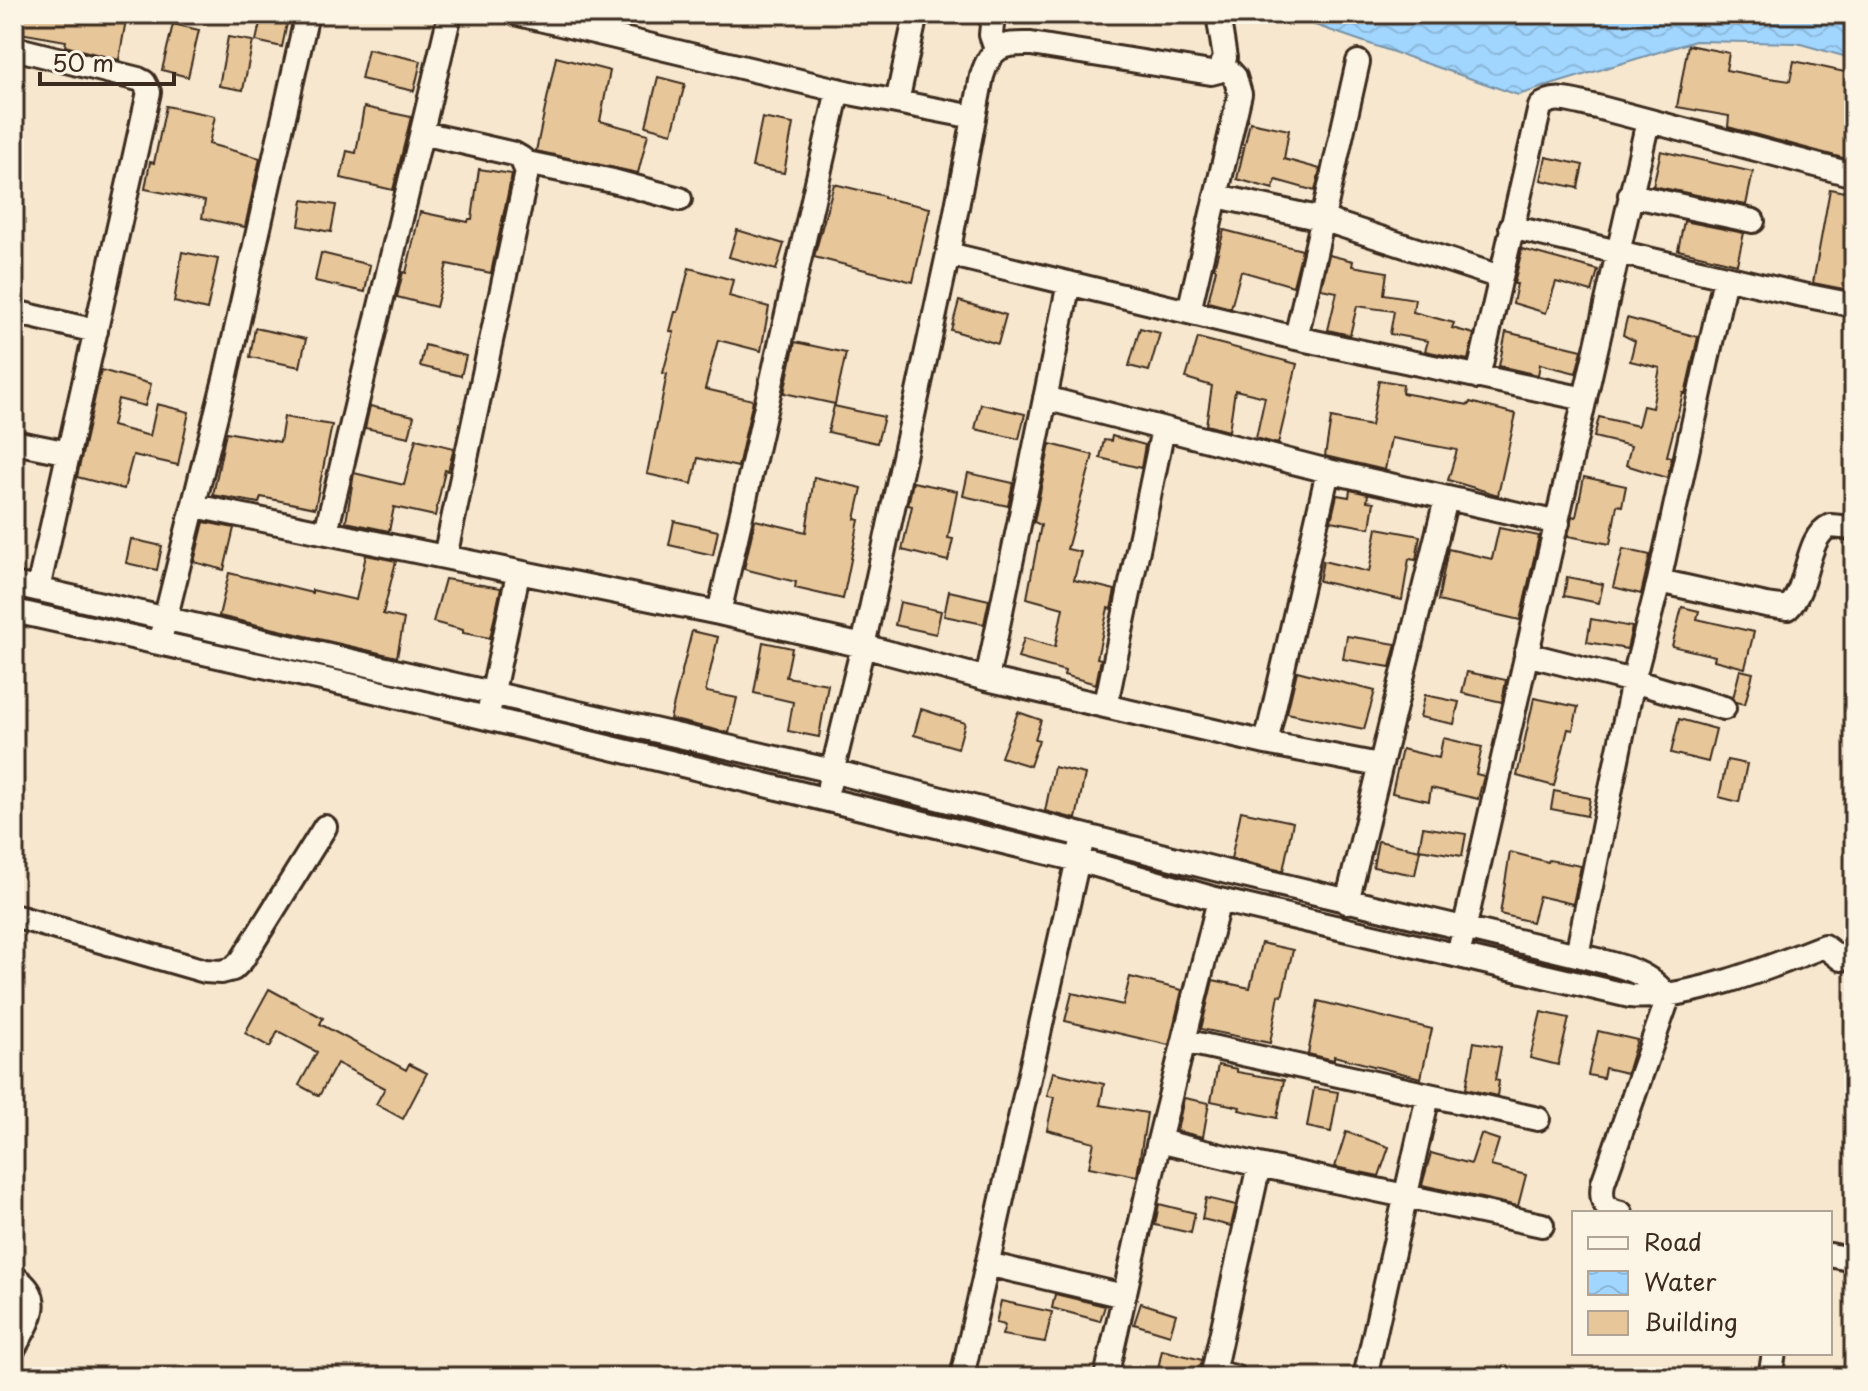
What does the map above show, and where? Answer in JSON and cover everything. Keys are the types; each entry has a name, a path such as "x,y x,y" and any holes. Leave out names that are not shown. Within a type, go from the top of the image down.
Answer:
{"street":[{"path":"159,642 195,506 307,14"},
{"path":"326,532 450,14"},
{"path":"518,14 838,90 974,117"},
{"path":"897,102 916,14"},
{"path":"993,14 991,35 996,49"},
{"path":"825,799 863,646 987,59 996,49 1011,43 1041,45 1201,73 1219,71 1225,58 1218,14"},
{"path":"14,48 138,79 144,82 149,92 38,589"},
{"path":"1296,338 1358,62"},
{"path":"1189,311 1240,94 1235,77 1224,65"},
{"path":"719,613 838,90"},
{"path":"1478,377 1540,107 1545,102 1558,99 1854,175"},
{"path":"1458,956 1648,121"},
{"path":"422,133 503,151 527,163 680,199"},
{"path":"445,557 527,172 521,158"},
{"path":"1630,195 1753,221"},
{"path":"1217,196 1322,219 1500,277"},
{"path":"1511,227 1854,305"},
{"path":"948,254 1296,338 1585,399"},
{"path":"1577,955 1633,681 1659,581 1725,278"},
{"path":"987,679 1069,283"},
{"path":"14,312 96,331"},
{"path":"1045,398 1328,471 1558,523"},
{"path":"1106,704 1163,429"},
{"path":"14,442 69,453"},
{"path":"1266,743 1328,471"},
{"path":"1347,902 1446,499"},
{"path":"195,506 719,613 987,679 1266,743 1379,765"},
{"path":"1659,581 1788,608 1796,597 1819,534 1830,526 1854,528"},
{"path":"487,719 518,574"},
{"path":"14,584 833,771 1084,837 1641,973 1655,982 1668,998 1603,1183 1601,1195 1604,1204 1614,1211"},
{"path":"14,611 159,642 825,799 1078,860 1219,900 1630,996 1666,995 1759,972 1824,946 1841,959 1854,957"},
{"path":"1526,654 1724,708"},
{"path":"14,916 205,971 233,969 248,952 325,827"},
{"path":"962,1377 1084,837"},
{"path":"1106,1377 1159,1141 1219,900"},
{"path":"1184,1041 1538,1119"},
{"path":"1365,1377 1428,1096"},
{"path":"1159,1141 1542,1225"},
{"path":"1220,1375 1259,1165"},
{"path":"1832,1255 1854,1260"},
{"path":"987,1264 1124,1296"},
{"path":"14,1277 29,1289 34,1301 29,1321 14,1348"},
{"path":"1770,1377 1774,1355"}],"water":[{"path":"1283,14 1854,14 1854,59 1797,43 1695,41 1518,95"}],"building":[{"path":"14,14 127,14 119,60 65,46 66,41 14,32"},
{"path":"262,14 289,14 282,47 256,41"},
{"path":"173,24 199,30 188,77 162,70"},
{"path":"228,37 253,41 243,90 219,86"},
{"path":"1688,45 1729,53 1726,70 1762,77 1790,81 1794,61 1854,74 1854,161 1728,127 1729,116 1677,107"},
{"path":"368,49 421,61 414,91 361,79"},
{"path":"556,57 610,71 600,121 648,134 638,173 536,151"},
{"path":"658,77 685,84 672,133 646,126"},
{"path":"166,106 215,116 209,144 260,158 245,227 202,218 205,201 145,189"},
{"path":"364,107 411,117 393,190 341,178 347,151 356,153"},
{"path":"762,118 793,124 784,173 752,167"},
{"path":"1250,122 1289,130 1284,159 1320,169 1315,191 1276,180 1273,189 1237,179"},
{"path":"1661,151 1753,172 1746,205 1653,186"},
{"path":"1546,157 1583,165 1578,188 1541,180"},
{"path":"479,169 512,174 491,273 447,264 436,307 397,297 403,272 406,273 420,212 468,222 472,219"},
{"path":"834,184 930,208 913,282 814,257"},
{"path":"1830,189 1854,194 1854,291 1813,283"},
{"path":"303,200 336,205 331,232 299,226"},
{"path":"1684,221 1744,233 1737,264 1678,250"},
{"path":"737,230 784,244 776,270 729,257"},
{"path":"1224,230 1302,250 1293,286 1241,271 1231,308 1208,302"},
{"path":"1522,249 1598,270 1592,292 1556,282 1546,313 1513,303"},
{"path":"182,252 218,259 207,310 174,302"},
{"path":"321,253 370,265 365,292 315,281"},
{"path":"1329,255 1353,261 1352,266 1387,272 1384,294 1415,299 1413,312 1454,323 1452,328 1474,334 1468,360 1425,351 1428,341 1390,334 1394,311 1357,306 1350,335 1328,330 1337,292 1321,289"},
{"path":"689,268 733,280 729,296 769,307 761,351 718,340 705,389 753,400 738,467 698,458 692,484 647,474 667,374 663,373 674,332 670,331"},
{"path":"959,301 1006,315 998,344 951,330"},
{"path":"1627,318 1698,337 1667,456 1672,457 1667,478 1626,465 1631,446 1594,437 1599,417 1638,426 1643,406 1652,408 1660,368 1630,361 1635,341 1623,335"},
{"path":"255,328 306,339 300,367 250,357"},
{"path":"1140,328 1160,333 1149,371 1129,366"},
{"path":"1506,332 1582,350 1576,373 1540,364 1538,375 1499,366"},
{"path":"1198,338 1297,364 1278,444 1256,438 1265,397 1235,390 1229,431 1206,425 1212,386 1186,378"},
{"path":"795,342 846,353 835,404 784,393"},
{"path":"425,345 466,356 461,376 420,366"},
{"path":"101,370 151,384 145,406 118,399 112,426 150,436 157,404 189,412 178,465 133,455 124,489 77,477"},
{"path":"1379,380 1403,384 1402,393 1469,405 1470,402 1516,414 1498,495 1448,480 1457,450 1391,438 1385,470 1325,456 1331,418 1371,426"},
{"path":"981,404 1025,414 1019,439 975,429"},
{"path":"370,406 414,416 409,437 365,428"},
{"path":"834,406 884,417 877,443 828,432"},
{"path":"284,417 332,425 315,508 261,497 259,503 213,495 226,432 280,442"},
{"path":"1112,436 1145,445 1141,468 1100,458 1104,440 1111,441"},
{"path":"416,439 454,448 448,471 445,470 435,516 394,507 389,531 346,522 354,473 404,485"},
{"path":"1050,444 1093,455 1067,549 1081,552 1074,580 1115,590 1097,658 1101,659 1096,684 1064,675 1065,671 1018,658 1024,638 1055,647 1063,608 1027,598 1041,525 1034,522"},
{"path":"968,473 1013,483 1008,506 963,496"},
{"path":"814,477 862,488 855,519 859,520 843,599 795,588 796,582 744,569 755,520 806,532"},
{"path":"1584,477 1626,486 1622,506 1617,505 1610,544 1568,536 1572,516 1576,517"},
{"path":"913,482 957,491 948,538 953,539 948,561 902,550 912,506 908,505"},
{"path":"1350,490 1368,494 1367,501 1374,502 1370,528 1331,521 1337,495 1349,497"},
{"path":"674,521 718,531 713,555 669,545"},
{"path":"204,522 234,528 224,570 194,562"},
{"path":"1377,528 1420,536 1416,560 1409,559 1402,600 1319,581 1323,561 1369,572"},
{"path":"1499,528 1539,536 1520,620 1438,601 1448,549 1492,559"},
{"path":"131,539 162,546 157,570 126,563"},
{"path":"1623,549 1650,555 1641,594 1613,587"},
{"path":"366,555 396,561 383,614 404,619 397,657 219,616 229,573 356,600"},
{"path":"1567,577 1603,584 1599,603 1564,596"},
{"path":"445,579 501,588 490,638 463,633 463,630 433,622"},
{"path":"949,591 989,600 984,624 944,616"},
{"path":"900,602 941,611 936,634 895,625"},
{"path":"1682,607 1699,611 1697,619 1754,632 1745,668 1714,660 1715,656 1672,646"},
{"path":"1591,619 1632,627 1627,649 1587,642"},
{"path":"692,631 718,637 706,689 707,692 737,698 729,733 670,719"},
{"path":"1347,636 1396,644 1390,667 1343,659"},
{"path":"763,642 792,648 786,677 828,684 819,737 788,731 793,702 754,693"},
{"path":"1740,670 1753,673 1745,704 1733,698"},
{"path":"1297,671 1375,691 1364,729 1287,713"},
{"path":"1467,672 1506,680 1502,702 1462,693"},
{"path":"1425,695 1459,702 1454,724 1420,717"},
{"path":"1534,698 1578,707 1573,730 1568,729 1554,786 1517,776"},
{"path":"921,709 965,723 958,748 914,735"},
{"path":"1018,712 1041,720 1035,739 1039,740 1030,766 1001,757"},
{"path":"1679,719 1716,729 1708,762 1671,753"},
{"path":"1443,738 1482,747 1476,774 1484,776 1478,799 1431,788 1429,801 1392,793 1402,749 1439,758"},
{"path":"1727,760 1747,764 1739,802 1719,797"},
{"path":"1054,767 1085,774 1076,819 1045,811"},
{"path":"1554,791 1590,798 1587,816 1551,809"},
{"path":"1241,811 1293,822 1283,871 1231,859"},
{"path":"1423,827 1466,834 1462,856 1419,849"},
{"path":"1378,841 1420,850 1415,875 1373,867"},
{"path":"1510,852 1548,862 1581,866 1573,904 1539,896 1532,922 1500,914"},
{"path":"1261,943 1293,950 1282,996 1279,995 1270,1043 1201,1029 1213,980 1250,988"},
{"path":"1130,977 1182,990 1169,1045 1065,1021 1072,993 1123,1005"},
{"path":"269,989 323,1018 320,1024 406,1070 409,1064 427,1073 403,1119 376,1104 385,1088 337,1063 319,1096 299,1085 317,1052 278,1031 270,1047 245,1033"},
{"path":"1318,1001 1432,1029 1421,1078 1334,1056 1334,1060 1308,1054"},
{"path":"1541,1012 1569,1018 1558,1065 1530,1058"},
{"path":"1598,1031 1637,1040 1627,1073 1605,1068 1603,1078 1588,1075"},
{"path":"1474,1042 1501,1047 1495,1080 1499,1081 1497,1096 1466,1089"},
{"path":"1218,1065 1237,1069 1237,1072 1284,1080 1277,1118 1211,1101"},
{"path":"1053,1072 1104,1084 1100,1105 1147,1113 1137,1176 1089,1167 1094,1142 1047,1130 1054,1097 1047,1096"},
{"path":"1314,1088 1338,1092 1331,1132 1307,1127"},
{"path":"1184,1098 1209,1103 1203,1137 1177,1131"},
{"path":"1346,1132 1389,1147 1379,1176 1335,1167"},
{"path":"1481,1134 1499,1140 1491,1166 1526,1175 1518,1206 1422,1185 1431,1153 1471,1164"},
{"path":"1206,1198 1236,1205 1231,1226 1202,1219"},
{"path":"1159,1204 1195,1213 1191,1233 1155,1225"},
{"path":"1055,1294 1105,1306 1100,1321 1052,1308"},
{"path":"1001,1301 1052,1312 1045,1342 1002,1335 1005,1325 996,1323"},
{"path":"1141,1303 1176,1314 1170,1335 1134,1324"},
{"path":"1162,1350 1202,1360 1198,1377 1167,1377 1168,1372 1158,1369"}]}
